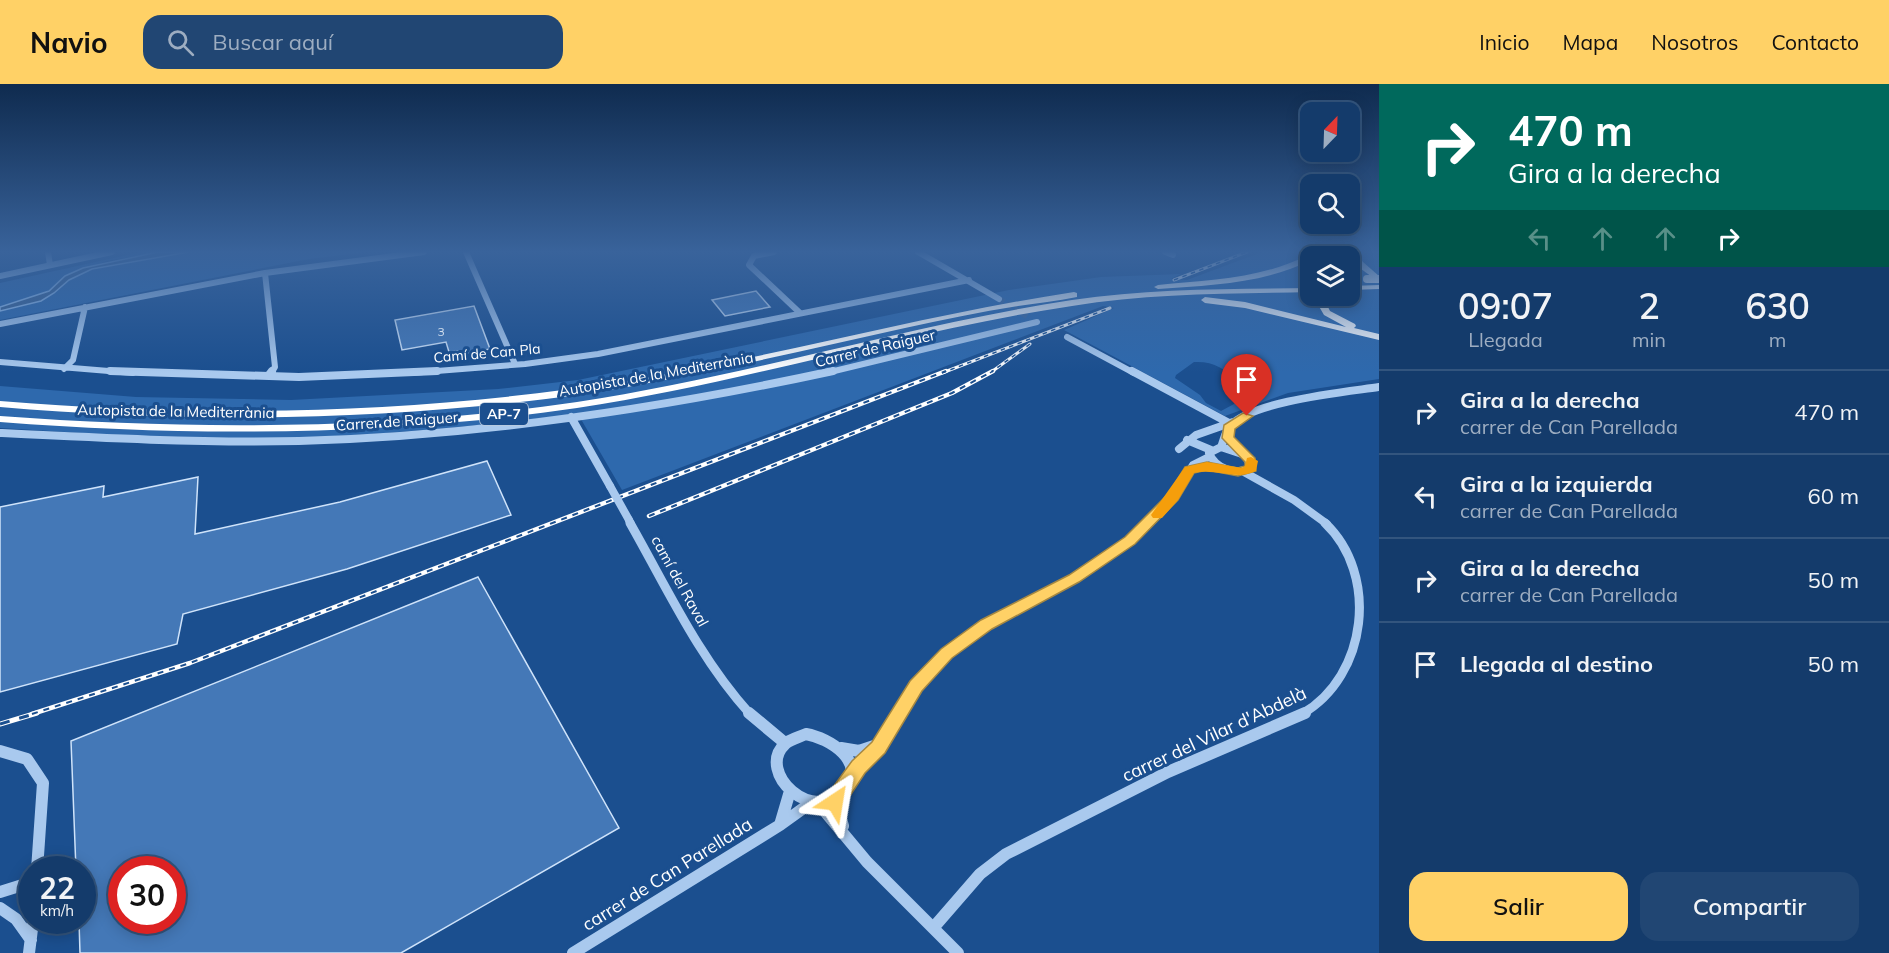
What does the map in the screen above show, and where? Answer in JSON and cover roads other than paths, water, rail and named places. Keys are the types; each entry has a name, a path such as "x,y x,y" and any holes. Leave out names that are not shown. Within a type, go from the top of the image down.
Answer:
{"highway":[{"name":"Autopista de la Mediterrània","path":"0,404 225,414 311,414 471,403 626,384 739,363 986,308 1105,293"},
{"name":"Autopista de la Mediterrània","path":"0,419 202,429 354,426 466,418 577,405 680,388 999,316 1104,300 1258,293"},
{"path":"999,316 1118,302 1197,299 1245,305 1379,335"},
{"path":"1323,306 1327,314 1350,326 1379,335"}],"street":[{"path":"0,324 164,293"},
{"path":"267,293 275,367 269,375"},
{"path":"484,293 515,364"},
{"path":"778,293 800,313"},
{"name":"Camí de Can Pla","path":"0,362 64,369 269,375 369,374 515,364 630,348 905,293"},
{"path":"989,293 999,299"},
{"path":"64,369 73,360 85,308"},
{"name":"Carrer de Raiguer","path":"0,433 223,441 341,439 486,428 760,387 1037,322 1029,318"},
{"path":"1067,337 1231,424"},
{"path":"1179,449 1187,440 1284,405 1379,387"},
{"name":"camí del Raval","path":"571,417 705,657 728,690 754,719 785,743"},
{"path":"814,802 835,798 844,790 849,780 890,731 916,686 946,654 986,625 1074,579 1130,541 1173,497 1190,470 1221,447 1231,424"},
{"path":"1190,470 1207,466 1248,470 1251,460 1230,443 1231,424"},
{"path":"1187,440 1210,453 1217,465 1230,470"},
{"path":"1221,447 1241,453"},
{"name":"carrer del Vilar d'Abdelà","path":"934,927 991,861 1015,846 1040,837 1209,753 1301,715 1327,698 1341,678 1360,638 1365,609 1360,584 1346,548 1337,534 1310,512 1248,470"},
{"path":"890,731 877,745 866,750 852,752 819,735 795,736 785,743 777,761 777,772 790,791 814,802 850,839 867,861 958,953"},
{"path":"840,747 851,769 849,780"},
{"path":"0,751 27,759 43,783 38,856"},
{"path":"780,825 790,791"},
{"path":"835,798 838,815 850,839"},
{"name":"carrer de Can Parellada","path":"573,953 814,802"},
{"path":"0,892 18,886"},
{"path":"0,908 16,919 30,946"}],"tunnel":[{"path":"999,299 1030,318"}],"railway":[{"path":"942,373 1110,308"},
{"path":"992,371 1030,344"},
{"path":"32,714 190,663 946,371"},
{"path":"649,516 952,393 992,371"},
{"path":"0,724 37,713"}]}
